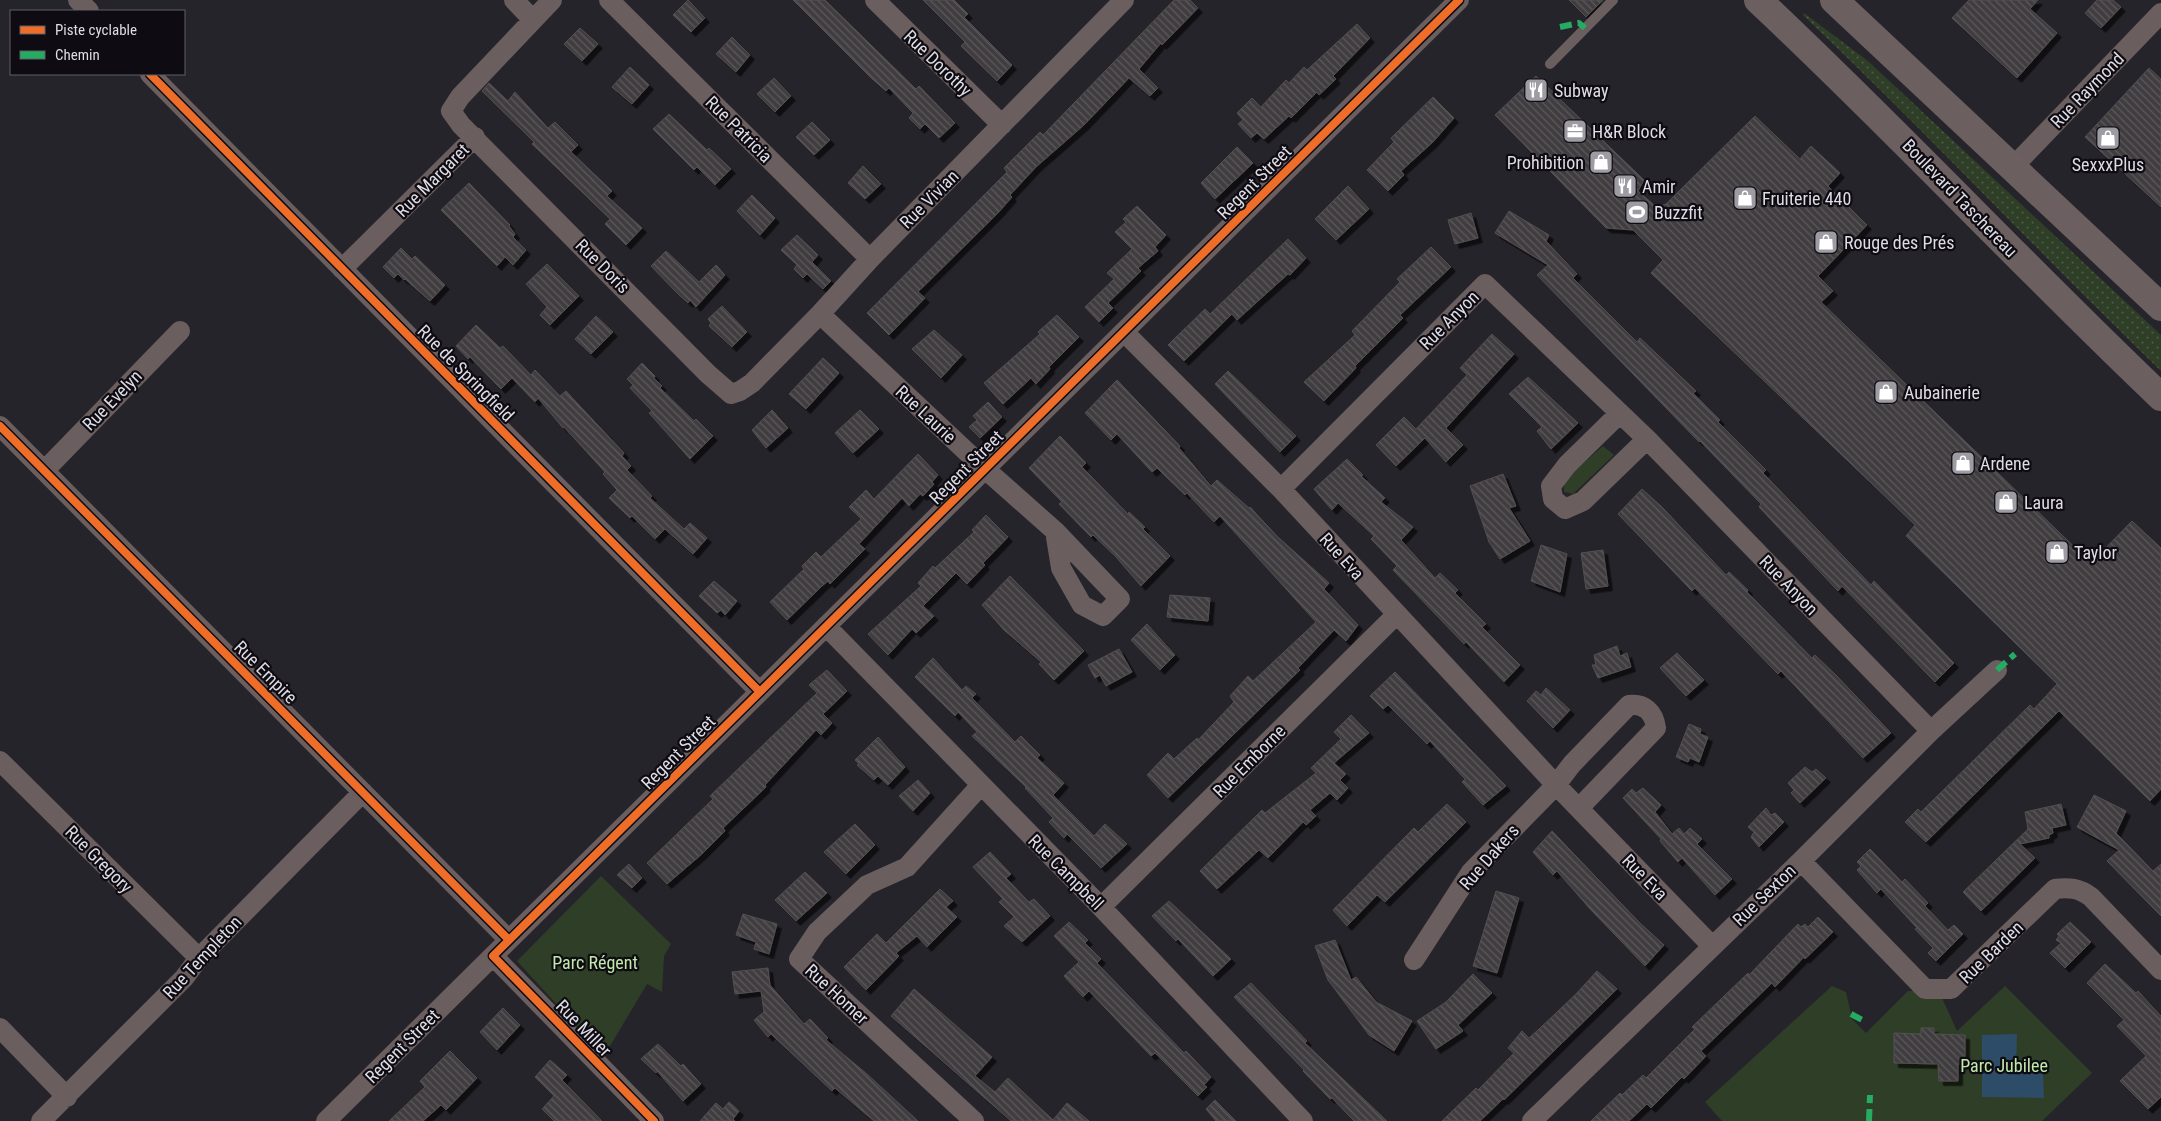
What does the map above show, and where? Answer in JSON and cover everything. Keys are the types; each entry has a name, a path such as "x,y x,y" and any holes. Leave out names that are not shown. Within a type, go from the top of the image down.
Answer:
{"main road":[{"name":"Boulevard Taschereau","path":"1758,0 1892,129 2076,315 2161,397"},
{"path":"1834,0 2161,307"}],"street":[{"path":"78,0 88,10"},
{"path":"514,0 532,19"},
{"name":"Rue Margaret","path":"342,269 475,137 454,116 451,111 453,106 532,19 552,0"},
{"name":"Rue Patricia","path":"609,0 870,259"},
{"name":"Rue Dorothy","path":"874,0 1002,125"},
{"name":"Rue Vivian","path":"731,394 740,391 752,383 820,314 870,259 1124,0"},
{"name":"Regent Street","path":"326,1121 1459,0"},
{"name":"Rue Raymond","path":"2012,168 2161,13"},
{"name":"Rue de Springfield","path":"151,75 760,692"},
{"name":"Rue Doris","path":"475,137 708,374 731,394"},
{"name":"Rue Anyon","path":"1281,489 1485,284 1646,439 1931,731"},
{"name":"Rue Laurie","path":"820,314 985,469 1055,531"},
{"name":"Rue Evelyn","path":"45,470 180,331"},
{"name":"Rue Eva","path":"1124,332 1281,489 1396,615 1556,785 1712,946"},
{"path":"1620,413 1567,465 1551,486 1553,499 1565,509 1583,501 1646,439"},
{"name":"Rue Empire","path":"0,426 509,940"},
{"name":"Rue Emborne","path":"1101,907 1396,615"},
{"name":"Rue Campbell","path":"826,626 1101,907 1303,1121"},
{"name":"Rue Sexton","path":"1532,1121 1801,861 1931,731 1997,670"},
{"path":"1556,785 1572,764 1629,705 1637,704 1650,710 1655,719 1656,728 1578,808"},
{"name":"Rue Gregory","path":"0,761 199,958"},
{"name":"Rue Homer","path":"974,1121 799,959 817,932 867,885 907,867 981,785"},
{"name":"Rue Dakers","path":"1414,960 1471,872 1556,785"},
{"name":"Rue Templeton","path":"41,1121 184,978 199,958 362,792"},
{"name":"Rue Barden","path":"1801,861 1924,989 1950,989 2055,889 2068,887 2083,891 2090,897 2161,970"},
{"name":"Rue Miller","path":"493,956 654,1121"},
{"path":"0,1028 67,1097"}],"lane":[{"path":"1550,64 1613,0"}],"green space":[{"path":"1804,13 1868,61 2161,335 2161,371 1803,15"},
{"path":"1603,446 1614,455 1573,494 1564,492 1564,480"},
{"name":"Parc Régent","path":"601,876 671,944 664,956 662,992 647,984 604,1056 517,961"},
{"name":"Parc Jubilee","path":"1832,986 1846,992 1850,1017 1866,1033 1908,991 1939,991 1957,1031 2005,986 2092,1073 2042,1121 1722,1121 1705,1102"}],"water":[{"path":"2017,1034 2016,1070 2043,1074 2044,1098 1982,1097 1982,1035"}],"building":[{"path":"688,0 705,18 691,32 673,15"},
{"path":"793,0 825,0 916,89 919,86 955,123 939,138 925,124 920,129 909,118 913,113 889,88 886,91 871,78"},
{"path":"923,0 954,0 968,14 964,17 1012,65 997,81 961,46 965,42"},
{"path":"1174,0 1190,0 1198,8 1162,45 1161,43 1139,69 1158,88 1150,96 1129,78 1084,125 1036,167 1010,195 1012,197 998,213 918,292 925,298 889,335 867,313 1007,172 1004,168 1040,132 1043,135"},
{"path":"1569,0 1603,0 1586,17"},
{"path":"1969,0 2038,0 2030,9 2057,33 2017,78 1952,18"},
{"path":"2097,0 2113,0 2121,7 2101,28 2085,13"},
{"path":"1357,24 1370,38 1333,76 1336,79 1319,95 1317,92 1291,118 1289,116 1264,139 1257,133 1251,138 1238,124 1243,120 1237,113 1252,98 1261,107 1286,80 1289,83 1304,67 1307,70"},
{"path":"580,28 598,44 582,61 564,44"},
{"path":"732,37 750,55 736,72 716,54"},
{"path":"630,67 649,85 632,104 612,87"},
{"path":"2149,68 2161,79 2161,207 2085,137"},
{"path":"1536,76 1644,180 1638,191 1654,205 1666,204 1755,116 1800,159 1811,146 1840,173 1828,186 1867,225 1818,276 1833,291 1821,302 2091,563 2132,521 2161,548 2161,789 2150,801 2059,711 1926,842 1905,822 1918,809 1921,812 2030,705 2034,709 2057,684 1906,536 1915,525 1651,273 1663,260 1633,230 1606,228 1495,115"},
{"path":"774,78 791,96 775,112 757,94"},
{"path":"489,83 508,101 515,92 548,128 555,122 578,145 571,152 612,191 607,196 642,228 626,245 605,224 610,219 532,144 534,142 482,91"},
{"path":"1433,97 1454,118 1433,142 1401,171 1404,175 1388,191 1367,170 1394,142 1391,138"},
{"path":"669,114 707,150 709,148 731,169 715,185 697,167 694,170 653,129"},
{"path":"812,122 830,140 814,155 796,137"},
{"path":"1237,147 1253,163 1215,199 1201,183"},
{"path":"863,166 881,184 865,199 848,183"},
{"path":"469,183 510,225 515,234 513,237 526,250 513,265 505,257 497,266 441,210"},
{"path":"1348,186 1369,209 1336,240 1315,219"},
{"path":"752,195 775,218 760,235 737,211"},
{"path":"1137,206 1166,235 1155,247 1158,251 1138,268 1141,271 1108,303 1113,308 1099,322 1085,307 1114,279 1107,273 1132,249 1115,232 1126,222 1123,219"},
{"path":"1509,211 1549,235 1546,241 1577,274 1573,278 1637,342 1640,338 1696,391 1693,393 1720,420 1718,422 1766,470 1763,473 1871,585 1874,581 1954,663 1935,682 1842,586 1838,591 1759,507 1761,504 1537,275 1548,265 1495,233"},
{"path":"1471,213 1478,238 1455,244 1448,220"},
{"path":"797,235 818,255 812,262 831,281 823,289 807,274 803,278 794,269 797,265 781,250"},
{"path":"1288,239 1306,258 1290,275 1288,274 1237,320 1232,314 1184,361 1168,345 1205,309 1210,314"},
{"path":"1431,247 1451,267 1400,315 1403,318 1355,366 1356,368 1324,401 1304,382 1355,335 1352,331 1400,282 1397,279"},
{"path":"401,248 412,259 415,256 445,285 430,301 405,279 398,274 394,278 383,267"},
{"path":"666,251 699,282 716,265 725,275 696,307 690,300 688,303 677,293 651,266"},
{"path":"547,264 579,296 550,325 540,315 547,307 526,284"},
{"path":"722,306 747,332 732,347 709,326 711,323 708,319"},
{"path":"1057,315 1079,337 1049,367 1050,369 1036,384 1031,378 1003,404 984,383 1040,334 1038,332"},
{"path":"596,316 613,332 591,354 575,339"},
{"path":"476,325 500,348 503,346 531,375 535,370 560,396 566,391 624,453 622,456 631,466 627,470 652,496 650,498 684,529 690,523 707,538 693,554 665,529 655,539 632,516 630,518 609,498 617,490 603,474 605,472 563,428 538,398 535,402 512,378 501,389 470,357 468,359 456,346"},
{"path":"934,330 962,355 941,378 912,349"},
{"path":"1492,334 1514,354 1446,428 1463,445 1446,462 1425,438 1396,466 1376,445 1404,417 1416,429 1467,375 1460,368"},
{"path":"823,358 839,373 806,409 789,394"},
{"path":"642,363 655,376 654,378 662,386 660,388 694,421 696,419 713,436 690,459 649,413 652,411 630,388 633,385 627,379"},
{"path":"1228,371 1296,436 1280,452 1215,384"},
{"path":"1528,377 1578,423 1551,449 1537,431 1542,427 1509,394"},
{"path":"1117,380 1180,446 1179,448 1211,486 1217,480 1250,507 1278,537 1329,583 1324,589 1358,625 1346,641 1334,630 1298,668 1300,670 1168,798 1147,775 1168,753 1174,759 1197,738 1198,740 1234,702 1230,696 1248,676 1253,681 1316,622 1220,516 1214,522 1187,493 1185,495 1157,468 1152,472 1117,434 1111,440 1085,413"},
{"path":"988,402 1002,417 980,438 969,427 977,420 973,416"},
{"path":"772,410 788,428 766,448 752,430"},
{"path":"860,410 879,429 853,453 835,433"},
{"path":"1060,436 1086,463 1082,467 1128,514 1129,512 1145,527 1143,529 1170,556 1141,586 1116,557 1093,535 1091,537 1059,504 1062,502 1029,468"},
{"path":"918,454 938,475 932,482 934,484 923,496 920,494 909,506 902,498 859,544 865,549 830,584 828,581 787,620 770,602 804,569 802,566 816,552 821,557 861,519 849,507 866,490 874,499"},
{"path":"1347,459 1363,475 1361,476 1385,498 1381,502 1413,527 1401,540 1435,578 1440,573 1458,590 1455,593 1486,624 1482,627 1520,665 1504,682 1466,642 1464,644 1393,570 1397,566 1371,539 1374,536 1338,503 1332,510 1314,489"},
{"path":"1503,474 1516,506 1509,508 1530,541 1500,559 1489,542 1470,486"},
{"path":"1642,489 1662,507 1726,575 1729,572 1748,590 1747,592 1812,658 1815,655 1836,675 1891,733 1863,758 1781,671 1778,674 1695,588 1692,591 1618,514"},
{"path":"986,515 1008,537 983,563 985,565 967,584 956,573 923,606 934,616 916,633 912,629 888,655 868,634 921,586 918,583 933,566 935,568 974,532 972,530"},
{"path":"1541,545 1567,554 1560,592 1531,581"},
{"path":"1603,550 1608,586 1586,589 1581,553"},
{"path":"1010,576 1084,651 1054,680 1039,664 1041,662 1004,630 982,605"},
{"path":"714,581 737,601 725,615 721,610 717,613 699,596"},
{"path":"1170,595 1210,598 1208,621 1167,617"},
{"path":"1147,624 1175,655 1160,670 1131,640"},
{"path":"1617,646 1620,656 1627,653 1631,667 1598,678 1592,665 1596,665 1594,655"},
{"path":"1119,649 1132,672 1106,686 1100,675 1095,678 1088,665"},
{"path":"1677,653 1704,680 1686,696 1660,668"},
{"path":"933,658 962,690 966,686 976,694 972,698 1015,742 1021,736 1040,755 1037,758 1064,783 1053,795 1094,836 1105,824 1127,844 1101,868 1067,834 1064,838 1049,822 1053,818 1026,787 972,736 977,732 958,712 955,716 915,677"},
{"path":"827,670 847,691 823,714 832,723 821,735 816,730 765,785 766,787 723,828 725,831 667,884 647,863 713,799 710,796 817,693 809,685"},
{"path":"1395,672 1506,786 1483,805 1462,782 1465,779 1430,741 1427,744 1388,705 1383,709 1370,696"},
{"path":"1546,688 1570,710 1553,728 1527,701 1536,691 1541,695"},
{"path":"1351,715 1369,733 1334,763 1346,774 1340,780 1348,788 1337,800 1330,793 1310,810 1316,816 1306,825 1303,822 1268,858 1259,850 1217,889 1200,871 1262,810 1265,813 1316,773 1311,768 1341,739 1334,732"},
{"path":"1689,724 1701,729 1700,734 1708,737 1699,762 1690,758 1688,762 1676,757"},
{"path":"878,737 905,767 888,785 878,776 874,780 857,765 859,764 855,760"},
{"path":"1805,767 1812,772 1816,769 1826,778 1800,803 1791,793 1794,790 1788,783"},
{"path":"918,780 930,793 913,811 899,796"},
{"path":"1643,788 1661,805 1655,812 1672,834 1679,828 1684,834 1690,828 1702,839 1697,844 1732,879 1715,895 1682,858 1678,862 1660,841 1661,839 1623,798 1632,789 1636,793"},
{"path":"2094,795 2126,811 2116,833 2153,871 2161,864 2161,916 2107,861 2119,850 2077,827"},
{"path":"1447,804 1466,822 1385,902 1377,895 1347,926 1333,910 1414,828 1418,832"},
{"path":"2061,804 2066,825 2052,828 2053,833 2049,835 2049,838 2020,844 2035,858 1981,911 1963,892 2028,829 2025,812"},
{"path":"1766,808 1771,815 1775,813 1784,822 1759,847 1751,837 1754,832 1748,827"},
{"path":"855,824 875,845 846,874 824,852"},
{"path":"1552,831 1640,923 1664,945 1645,966 1591,910 1557,871 1553,875 1533,852"},
{"path":"1870,849 1902,882 1905,879 1928,903 1925,906 1948,930 1954,925 1963,934 1936,961 1928,953 1933,948 1915,929 1917,928 1881,889 1877,893 1857,870 1861,866 1857,862"},
{"path":"990,852 1011,874 1006,878 1029,902 1034,899 1050,916 1022,942 1004,926 1014,917 999,902 1003,899 973,867"},
{"path":"629,864 642,878 632,888 617,875"},
{"path":"805,872 827,893 796,921 775,900"},
{"path":"940,889 953,901 946,907 957,917 927,947 917,936 896,953 899,956 866,990 844,967 877,934 886,943"},
{"path":"1496,891 1519,898 1497,973 1473,966"},
{"path":"1169,901 1231,959 1213,976 1178,939 1176,941 1152,916"},
{"path":"743,914 777,924 769,954 754,949 756,942 736,935"},
{"path":"1818,917 1833,932 1805,959 1804,957 1775,987 1772,983 1701,1051 1706,1056 1684,1079 1682,1077 1651,1108 1647,1104 1629,1121 1591,1121 1620,1093 1622,1095 1643,1075 1646,1078 1695,1029 1692,1027 1748,973 1749,975 1798,924 1801,927 1805,924 1808,927"},
{"path":"1069,922 1088,940 1085,943 1101,959 1097,963 1184,1053 1186,1051 1211,1077 1204,1085 1207,1087 1198,1096 1155,1053 1151,1056 1089,991 1083,997 1064,976 1079,962 1054,936"},
{"path":"2070,922 2091,942 2065,968 2050,953 2061,943 2056,940 2059,936 2057,934"},
{"path":"1335,940 1351,980 1356,977 1376,1002 1412,1021 1394,1051 1369,1035 1328,980 1315,946"},
{"path":"2105,964 2136,993 2138,991 2161,1016 2161,1097 2148,1109 2120,1081 2146,1056 2117,1026 2124,1020 2087,983"},
{"path":"768,968 770,985 804,1024 810,1019 828,1038 826,1040 867,1074 918,1121 874,1121 835,1088 832,1091 771,1034 768,1037 754,1020 764,1012 761,991 735,994 732,972"},
{"path":"1597,971 1617,989 1504,1100 1480,1121 1442,1121 1476,1088 1478,1090 1514,1053 1508,1048 1522,1031 1529,1038 1576,994"},
{"path":"1473,974 1492,993 1458,1025 1463,1031 1436,1049 1417,1021 1446,1002"},
{"path":"1251,983 1307,1041 1305,1043 1387,1121 1354,1121 1332,1098 1330,1099 1234,997"},
{"path":"914,989 992,1057 975,1076 995,1092 1008,1078 1053,1120 1067,1103 1089,1121 1011,1121 891,1016"},
{"path":"503,1008 520,1025 497,1050 480,1032"},
{"path":"1921,1028 1934,1028 1934,1034 1965,1035 1965,1064 1958,1064 1958,1081 1939,1081 1938,1064 1894,1063 1894,1033 1921,1034"},
{"path":"658,1044 681,1066 683,1064 701,1084 683,1101 657,1071 656,1073 641,1059"},
{"path":"450,1051 477,1078 446,1110 441,1105 423,1121 389,1121 425,1087 420,1081"},
{"path":"550,1060 567,1075 562,1080 602,1121 554,1121 542,1109 554,1096 535,1077"},
{"path":"1215,1100 1236,1121 1216,1121 1206,1109"},
{"path":"729,1102 739,1111 733,1119 735,1121 700,1121 716,1103 723,1109"}],"marked path":[{"path":"1560,27 1579,23 1585,28"},
{"path":"1997,670 2015,654"},
{"path":"1851,1014 1866,1022"},
{"path":"1869,1121 1870,1095"}],"cycle path":[{"path":"654,1121 493,956 1459,0"},
{"path":"151,75 760,692"},
{"path":"0,426 509,940"}],"place":[{"name":"Subway","path":"1536,90"},
{"name":"H&R Block","path":"1575,131"},
{"name":"SexxxPlus","path":"2108,138"},
{"name":"Prohibition","path":"1601,162"},
{"name":"Amir","path":"1625,186"},
{"name":"Fruiterie 440","path":"1745,198"},
{"name":"Buzzfit","path":"1637,212"},
{"name":"Rouge des Prés","path":"1826,242"},
{"name":"Aubainerie","path":"1886,392"},
{"name":"Ardene","path":"1963,463"},
{"name":"Laura","path":"2006,502"},
{"name":"Taylor","path":"2057,552"}]}
